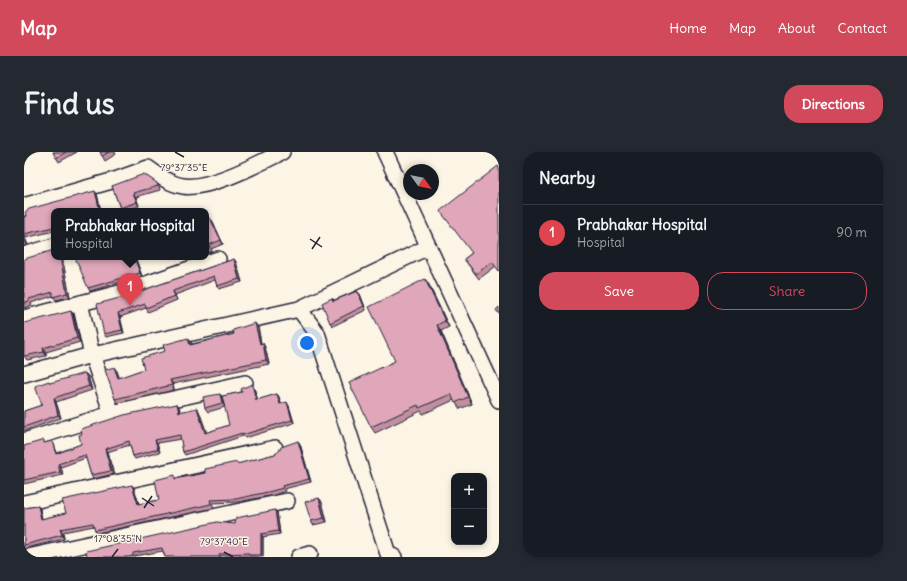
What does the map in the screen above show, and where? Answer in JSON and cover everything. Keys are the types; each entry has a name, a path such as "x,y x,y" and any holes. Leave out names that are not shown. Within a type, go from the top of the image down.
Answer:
{"street":[{"path":"385,152 499,400"},
{"path":"24,208 27,205 114,180 148,168 168,182 184,186 205,184 245,170 273,154"},
{"path":"24,255 51,247"},
{"path":"24,374 92,355 299,309 428,247"},
{"path":"24,318 123,292 218,259"},
{"path":"80,303 92,355 112,414"},
{"path":"299,309 317,333 388,554 394,557"},
{"path":"24,441 112,414 245,383"},
{"path":"24,503 275,448"},
{"path":"28,557 286,501"}],"building":[{"path":"53,152 66,152 56,158"},
{"path":"100,152 109,152 102,156"},
{"path":"498,166 499,271 492,262 476,274 464,259 472,253 440,211"},
{"path":"144,174 157,183 158,186 133,193 137,202 120,208 112,186"},
{"path":"95,191 99,208 51,208 51,228 24,234 25,212 29,209"},
{"path":"209,218 221,240 209,245"},
{"path":"51,251 51,260 61,260 67,293 53,297 53,292 29,299 29,301 24,303 24,259"},
{"path":"234,259 239,279 217,286 214,276 173,291 174,296 146,308 145,304 118,313 122,330 104,334 97,304 123,297"},
{"path":"76,260 135,260 140,273 88,288"},
{"path":"425,279 445,321 437,325 468,397 455,403 451,394 419,408 418,405 371,427 349,383 395,361 369,307"},
{"path":"357,291 364,306 330,323 322,303 332,298 333,301"},
{"path":"499,307 499,314 496,310"},
{"path":"71,311 77,338 43,348 44,352 24,356 24,323"},
{"path":"255,323 260,344 263,343 266,360 170,380 172,385 115,399 105,370 114,367 118,378 144,369 141,358 165,351 163,345 188,338 190,345 234,334 233,330"},
{"path":"85,373 89,386 54,398 58,415 24,427 24,411 42,405 35,386 49,381 50,383"},
{"path":"252,384 256,400 277,394 280,404 287,402 292,420 242,435 242,433 183,452 180,435 155,440 158,449 133,456 129,441 105,449 111,471 91,475 85,455 58,464 60,472 24,480 24,446 44,440 44,443 52,441 56,454 81,444 79,435 82,434 81,429 124,415 177,404 179,412 197,408 205,433 229,425 222,396 242,392 241,389"},
{"path":"220,394 222,403 205,408 203,397"},
{"path":"298,441 309,479 282,486 283,488 272,491 236,499 210,500 211,504 95,530 93,523 60,529 62,535 24,545 24,508 38,506 41,519 66,513 62,500 132,485 138,504 159,500 155,480 175,475 175,479 205,473 205,469 237,462 237,464 275,454 281,447"},
{"path":"319,498 324,518 311,521 305,502"},
{"path":"275,510 278,531 261,534 261,555 249,555 249,553 219,554 220,557 165,557 162,548 133,553 133,556 129,557 87,557 86,551 217,522 235,524 236,518"}],"place":[{"name":"Prabhakar Hospital","path":"130,306"}]}
